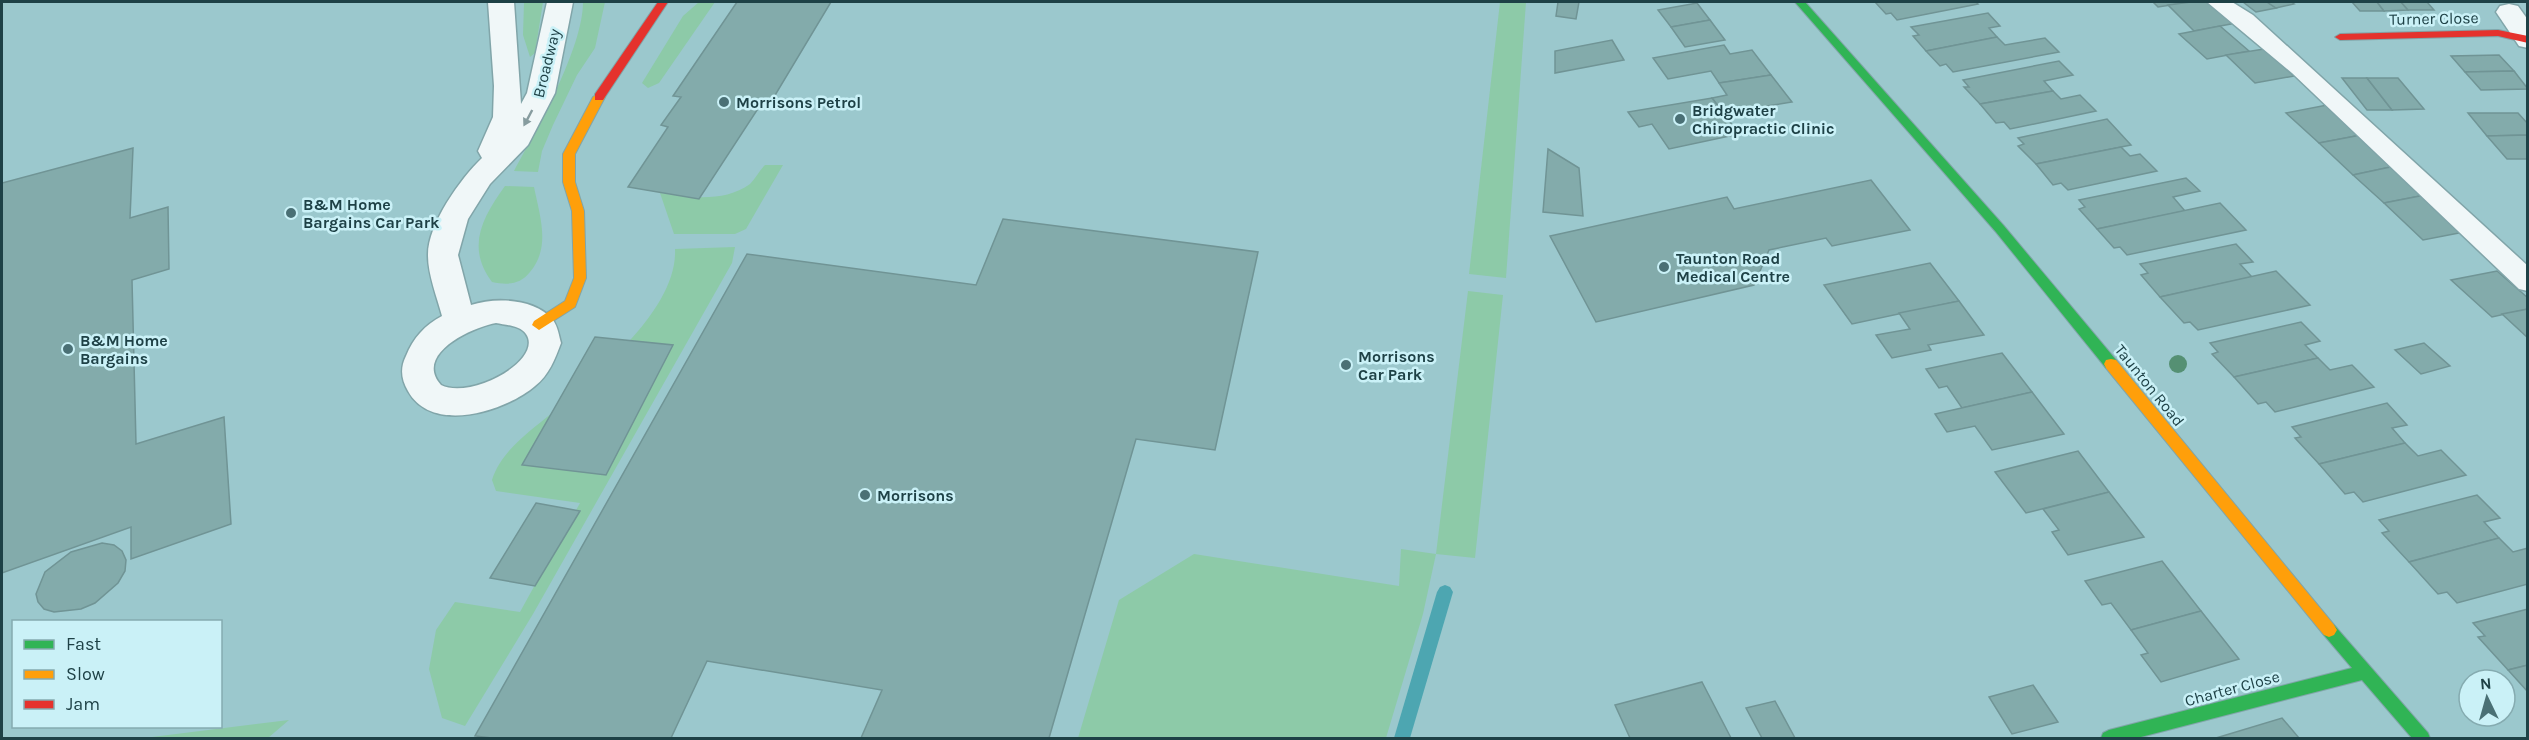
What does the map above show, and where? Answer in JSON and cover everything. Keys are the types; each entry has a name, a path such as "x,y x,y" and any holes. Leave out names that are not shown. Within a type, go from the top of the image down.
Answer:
{"street":[{"name":"Broadway","path":"459,321 443,255 453,218 480,177 507,117 508,86 501,2"},
{"name":"Broadway","path":"480,177 518,138 541,93 560,2"},
{"path":"539,325 570,304 580,278 578,211 569,182 569,154 602,91 663,2"},
{"name":"Taunton Road","path":"1794,5 1847,57 2000,229 2363,672 2422,738"},
{"path":"2509,12 2528,40"},
{"name":"Turner Close","path":"2340,37 2498,33 2528,40"},
{"path":"496,311 528,316 539,325 544,336 544,350 537,364 525,378 509,390 470,403 449,403 432,397 420,387 417,373 420,357 430,342 459,321 496,311"},
{"name":"Charter Close","path":"2109,738 2363,672"}],"lane":[{"path":"2218,2 2245,20 2300,68 2528,282"}],"green space":[{"path":"524,2 543,2 535,53 530,57 523,35"},
{"path":"583,2 605,2 595,48 577,75 553,125 542,151 538,172 514,171 567,65 581,21"},
{"path":"699,2 715,2 659,83 648,88 642,83 683,16"},
{"path":"1500,2 1526,2 1506,278 1469,274"},
{"path":"765,165 783,165 746,229 735,234 674,234 660,193 706,197 729,194 750,184"},
{"path":"505,186 534,187 542,231 540,252 530,272 518,282 508,284 492,282 484,269 479,245 484,221"},
{"path":"735,247 732,263 533,614 465,726 442,718 429,669 436,630 455,602 520,612 580,503 496,491 492,480 502,460 525,435 610,361 630,340 663,295 672,272 675,249"},
{"path":"1468,291 1503,295 1475,558 1436,554"},
{"path":"1401,549 1436,554 1423,614 1386,738 1078,738 1119,600 1194,554 1399,586"},
{"path":"289,720 268,738 144,738"}],"building":[{"name":"Morrisons Petrol","path":"737,2 831,2 768,107 759,107 699,199 628,187 668,127 661,125 681,97 673,96"},
{"path":"1558,2 1579,2 1576,19 1556,16"},
{"path":"1875,2 1976,2 1978,4 1897,20 1891,13 1886,14"},
{"path":"2153,2 2191,2 2158,7"},
{"path":"2207,2 2236,23 2194,31 2168,5"},
{"path":"2243,2 2267,2 2276,8 2256,12"},
{"path":"2267,2 2291,2 2294,4 2276,8"},
{"path":"2352,2 2377,2 2384,11 2360,11"},
{"path":"2377,2 2401,2 2408,10 2384,11"},
{"path":"2401,2 2427,2 2434,10 2408,10"},
{"path":"1697,3 1710,20 1671,27 1658,10"},
{"path":"1988,13 2000,26 1989,28 1997,37 1926,51 1913,36 1919,35 1911,27"},
{"path":"1710,20 1725,40 1685,47 1671,27"},
{"path":"2220,26 2249,51 2207,59 2179,34"},
{"path":"1997,37 2005,45 2045,38 2059,52 1953,72 1946,64 1940,66 1926,51"},
{"path":"1612,40 1624,60 1555,73 1555,51"},
{"path":"1724,45 1730,54 1752,50 1771,75 1719,83 1711,71 1668,79 1653,58"},
{"path":"2264,49 2294,76 2255,83 2226,55"},
{"path":"2499,55 2514,71 2465,72 2451,56"},
{"path":"2059,61 2073,75 2044,81 2053,91 1980,104 1964,87 1969,87 1963,80"},
{"path":"2514,71 2528,89 2481,90 2465,72"},
{"name":"Bridgwater Chiropractic Clinic","path":"1771,75 1792,102 1767,106 1765,116 1750,117 1738,112 1724,114 1712,98 1727,95 1719,83"},
{"path":"2342,78 2367,78 2392,110 2367,110"},
{"path":"2367,78 2398,78 2424,109 2392,110"},
{"path":"2053,91 2061,99 2080,95 2096,111 2010,129 2004,122 1996,123 1980,104"},
{"name":"Bridgwater Chiropractic Clinic","path":"1712,98 1739,134 1669,149 1652,124 1639,127 1628,112"},
{"path":"2327,105 2361,135 2319,143 2286,113"},
{"path":"2468,113 2518,113 2528,124 2528,135 2487,136"},
{"path":"2107,119 2131,145 2036,164 2018,146 2024,144 2018,138"},
{"path":"2361,135 2395,166 2353,175 2319,143"},
{"path":"2528,135 2528,159 2507,159 2487,136"},
{"path":"2121,147 2130,156 2140,154 2157,171 2068,190 2061,183 2053,185 2036,164"},
{"name":"B&M Home Bargains","path":"133,148 130,218 168,207 169,269 132,280 136,444 224,417 231,524 131,559 131,527 2,573 2,183"},
{"path":"1548,149 1579,168 1583,216 1543,212"},
{"path":"2395,166 2425,195 2384,203 2353,175"},
{"path":"2186,178 2200,191 2173,197 2185,211 2097,229 2079,209 2085,207 2079,200"},
{"name":"Taunton Road Medical Centre","path":"1871,180 1910,230 1832,246 1826,238 1769,250 1754,285 1596,322 1550,236 1727,197 1734,209"},
{"path":"2425,195 2464,232 2423,240 2384,203"},
{"path":"2220,203 2246,230 2127,255 2120,247 2114,248 2097,229"},
{"name":"Morrisons","path":"1003,219 1258,252 1215,450 1136,439 1049,738 861,738 882,690 707,661 671,738 492,738 475,736 747,254 976,285"},
{"path":"2236,244 2253,262 2240,264 2252,277 2160,297 2141,275 2148,273 2140,264"},
{"path":"1930,263 1959,301 1852,324 1824,285"},
{"path":"2276,271 2310,305 2198,330 2190,322 2184,323 2160,297"},
{"path":"2497,271 2528,298 2528,309 2492,317 2451,280"},
{"path":"1959,301 1984,335 1928,345 1931,350 1892,358 1876,335 1910,329 1899,313"},
{"path":"2528,309 2528,338 2502,314"},
{"path":"2301,322 2320,341 2305,345 2318,358 2234,377 2212,354 2218,352 2210,343"},
{"path":"595,337 673,345 606,475 522,465"},
{"path":"2424,343 2450,366 2421,374 2395,350"},
{"path":"2002,353 2032,392 1962,408 1947,386 1939,388 1926,369"},
{"path":"2318,358 2330,370 2352,365 2374,387 2275,412 2266,402 2258,404 2234,377"},
{"path":"2032,392 2064,434 1992,450 1975,426 1947,432 1935,414"},
{"path":"2387,403 2407,425 2392,428 2405,443 2319,464 2295,438 2301,437 2292,427"},
{"path":"2405,443 2418,456 2441,450 2466,475 2363,502 2354,492 2345,494 2319,464"},
{"path":"2078,451 2109,492 2026,513 1995,472"},
{"path":"2109,492 2144,537 2068,555 2052,532 2059,530 2043,509"},
{"path":"2477,495 2500,518 2484,522 2499,538 2409,562 2382,533 2389,531 2379,520"},
{"path":"536,503 580,511 535,586 490,578"},
{"path":"2499,538 2513,552 2528,548 2528,584 2457,603 2447,592 2438,594 2409,562"},
{"path":"102,543 114,545 122,551 126,560 125,571 118,583 95,603 81,609 54,612 44,609 38,602 36,594 45,572 71,552"},
{"path":"2162,561 2201,611 2131,630 2111,603 2102,605 2085,581"},
{"path":"2528,609 2528,665 2506,668 2478,637 2485,636 2473,623"},
{"path":"2201,611 2239,659 2161,682 2141,655 2148,653 2131,630"},
{"path":"2528,665 2528,692 2517,680 2516,668"},
{"path":"1702,682 1731,738 1630,738 1615,705"},
{"path":"2033,685 2058,722 2012,734 1989,697"},
{"path":"1775,701 1795,738 1762,738 1746,708"},
{"path":"2282,718 2299,738 2216,738"}],"waterway":[{"path":"1402,738 1445,592"}],"traffic: fast":[{"path":"1800,2 2000,229 2111,364"},
{"path":"2329,630 2422,738"},
{"path":"2109,738 2363,672"}],"traffic: slow":[{"path":"539,325 570,304 580,278 578,211 569,182 569,154 599,97"},
{"path":"2111,364 2329,630"}],"traffic: jam":[{"path":"599,97 663,2"},
{"path":"2340,37 2498,33 2528,40"}],"place":[{"name":"Morrisons Petrol","path":"724,102"},
{"name":"Bridgwater Chiropractic Clinic","path":"1680,119"},
{"name":"B&M Home Bargains Car Park","path":"291,213"},
{"name":"Taunton Road Medical Centre","path":"1664,267"},
{"name":"B&M Home Bargains","path":"68,349"},
{"name":"Morrisons Car Park","path":"1346,365"},
{"name":"Morrisons","path":"865,495"}]}
